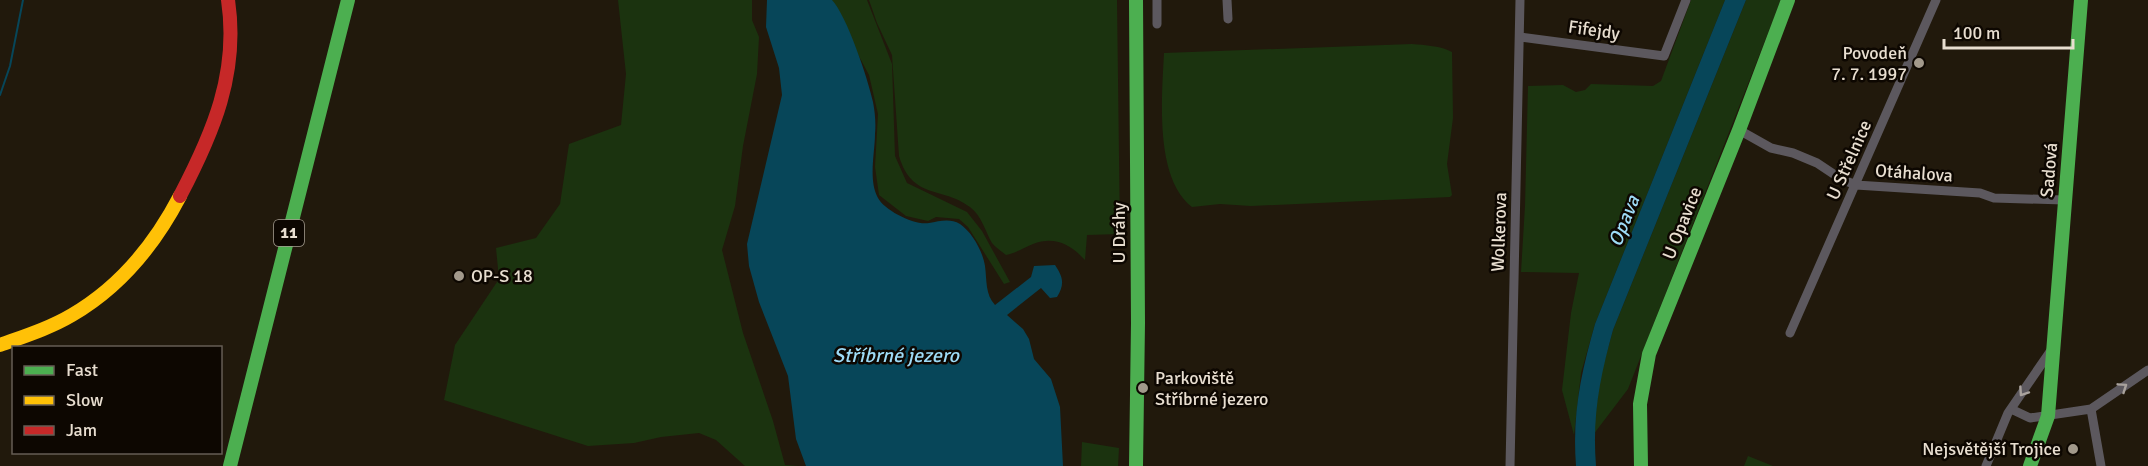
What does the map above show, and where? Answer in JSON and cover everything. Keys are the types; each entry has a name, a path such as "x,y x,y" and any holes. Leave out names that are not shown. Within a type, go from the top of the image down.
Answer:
{"street":[{"path":"0,345 56,323 93,301 131,268 161,231 193,170 225,88 231,57 232,31 228,0"},
{"name":"11","path":"230,466 348,0"},
{"name":"U Dráhy","path":"1136,0 1138,323 1136,466"},
{"path":"1157,0 1157,24"},
{"path":"1227,0 1227,19"},
{"name":"Wolkerova","path":"1510,466 1520,0"},
{"name":"Fifejdy","path":"1520,37 1664,56 1686,0"},
{"name":"U Opavice","path":"1641,466 1640,404 1649,354 1739,130 1788,0"},
{"name":"U Střelnice","path":"1790,333 1936,0"},
{"name":"Sadová","path":"2030,466 2048,416 2081,0"},
{"name":"Otáhalova","path":"1739,130 1771,148 1793,153 1817,163 1841,179 1856,185 1980,193 1994,198 2064,200"},
{"path":"1986,466 2011,409 2055,344"},
{"path":"2011,409 2030,418 2091,409 2148,370"},
{"path":"2091,409 2101,466"}],"green space":[{"path":"618,0 752,0 752,20 759,37 757,74 743,146 735,206 722,250 743,333 773,421 785,465 799,466 745,466 716,440 699,433 661,437 634,443 588,446 444,400 455,345 499,279 496,248 536,238 560,204 569,144 621,125 626,74"},
{"path":"829,0 867,0 892,64 895,156 907,183 967,212 982,231 1010,282 1004,284 968,227 959,219 936,217 928,221 906,216 879,195 875,167 878,114 869,75"},
{"path":"869,0 1117,0 1120,234 1087,235 1085,260 1074,250 1055,241 1033,244 1006,255 992,243 980,219 970,207 949,196 920,186 912,180 899,156 892,55"},
{"path":"1691,0 1725,0 1595,324 1581,373 1574,435 1562,390 1571,313 1579,273 1521,272 1528,86 1563,85 1576,92 1585,90 1591,84 1653,86 1661,81"},
{"path":"1746,0 1781,0 1628,389 1593,435 1600,377 1613,330"},
{"path":"1412,44 1438,47 1452,52 1453,118 1447,164 1452,195 1450,197 1251,206 1220,204 1192,207 1180,194 1171,177 1163,135 1164,53"},
{"path":"1082,442 1119,448 1118,466 1081,466"},
{"path":"1748,456 1773,466 1744,466"}],"water":[{"name":"Stříbrné jezero","path":"767,0 832,0 838,8 856,48 873,102 875,126 873,183 881,203 908,220 923,223 949,221 960,224 973,237 982,255 988,292 995,305 1031,277 1034,266 1055,265 1062,281 1057,297 1050,298 1041,288 1007,315 1023,329 1029,339 1034,359 1051,379 1060,407 1063,466 806,466 796,439 788,376 759,302 749,266 747,244 782,95 779,68 766,27"},
{"path":"1725,0 1746,0 1613,330 1604,364 1596,413 1596,466 1576,466 1575,429 1579,394 1595,324"}],"waterway":[{"path":"0,95 10,66 23,0"}],"traffic: fast":[{"path":"230,466 348,0"},
{"path":"1136,0 1138,323 1136,466"},
{"path":"1641,466 1640,404 1649,354 1739,130 1788,0"},
{"path":"2030,466 2048,416 2081,0"}],"traffic: slow":[{"path":"0,345 64,320 106,291 135,263 159,231 180,196"}],"traffic: jam":[{"path":"180,196 213,126 220,102 230,53 228,0"}],"place":[{"name":"Povodeň 7. 7. 1997","path":"1919,63"},
{"name":"OP-S 18","path":"459,276"},
{"name":"Parkoviště Stříbrné jezero","path":"1143,388"},
{"name":"Nejsvětější Trojice","path":"2073,449"}],"water label":[{"name":"Opava","path":"1624,221"}]}
